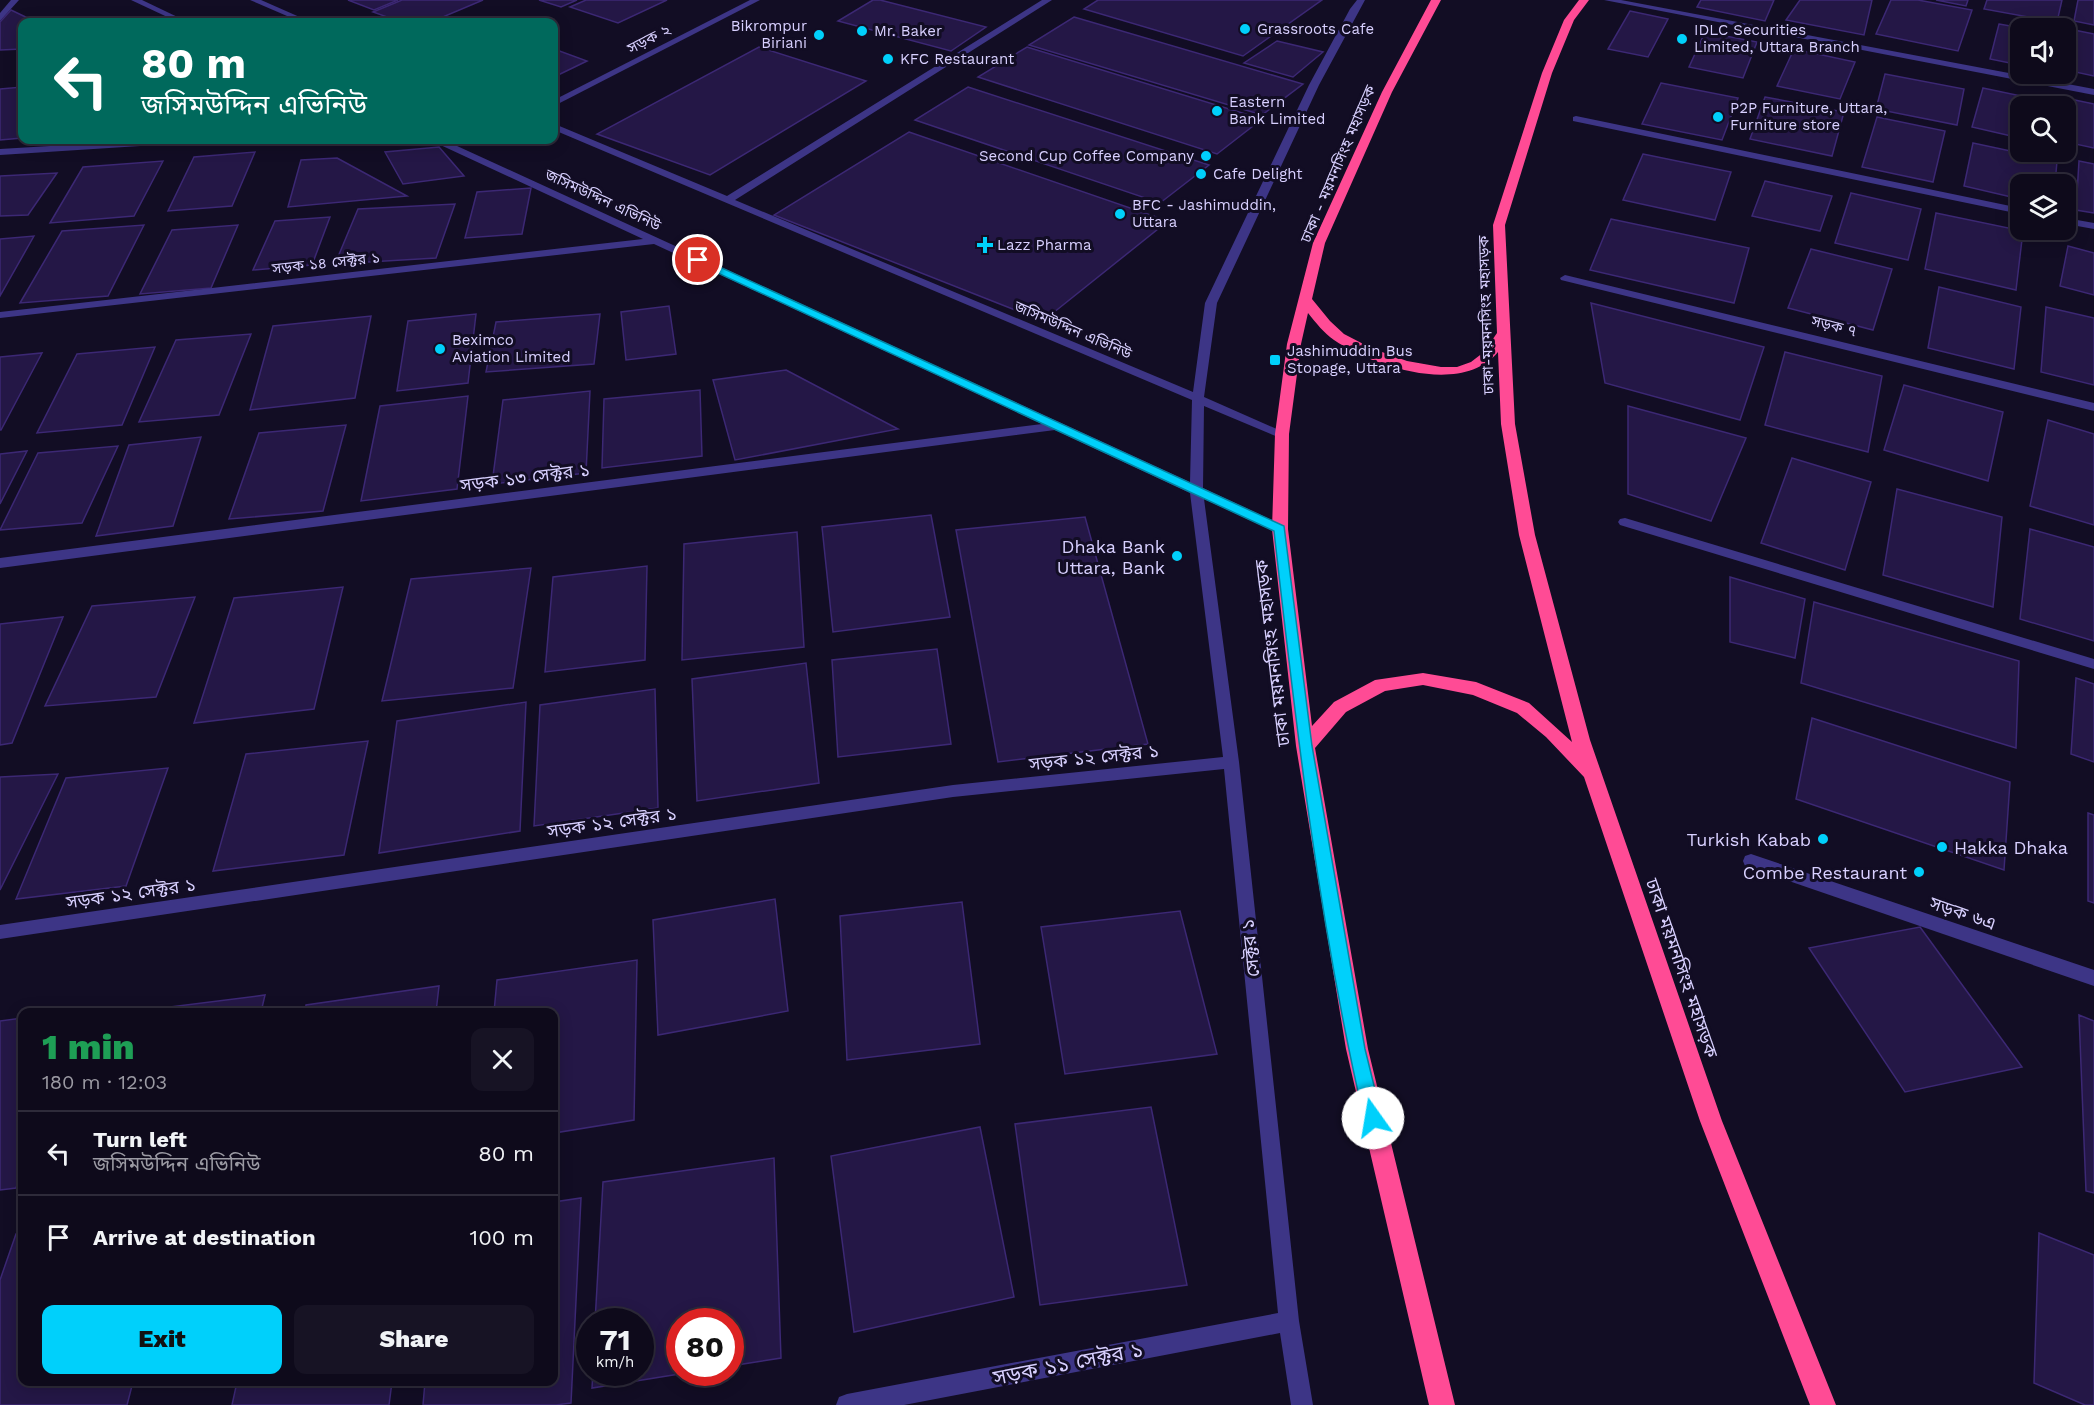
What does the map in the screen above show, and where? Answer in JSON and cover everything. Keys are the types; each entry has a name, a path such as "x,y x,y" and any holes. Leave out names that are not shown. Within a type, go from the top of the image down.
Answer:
{"highway":[{"name":"ঢাকা - ময়মনসিংহ মহাসড়ক","path":"1280,529 1282,434 1294,344 1319,243 1362,145 1410,46 1436,0"},
{"name":"ঢাকা-ময়মনসিংহ মহাসড়ক","path":"1527,535 1508,423 1502,336 1499,225 1547,73 1569,20 1584,0"},
{"path":"1305,299 1318,318 1339,337 1367,353 1435,371 1468,370 1486,359 1502,336"},
{"name":"ঢাকা ময়মনসিংহ মহাসড়ক","path":"1280,529 1305,746 1357,1049 1442,1405"},
{"name":"ঢাকা ময়মনসিংহ মহাসড়ক","path":"1527,535 1581,740 1593,777 1711,1121 1823,1405"},
{"path":"1305,746 1340,707 1381,685 1423,679 1476,689 1523,708 1552,732 1593,777"}],"street":[{"path":"0,18 15,0"},
{"path":"135,0 175,18"},
{"path":"254,0 297,18"},
{"name":"সড়ক ২","path":"558,101 756,0"},
{"path":"728,200 1048,0"},
{"name":"সেক্টর ১","path":"1302,1405 1289,1321 1231,762 1196,490 1198,399 1211,303 1314,85 1361,0"},
{"path":"1608,0 2094,92"},
{"path":"1576,119 2010,209"},
{"name":"জসিমউদ্দিন এভিনিউ","path":"558,129 1282,434"},
{"path":"0,152 125,144"},
{"name":"জসিমউদ্দিন এভিনিউ","path":"446,144 1280,529"},
{"path":"2076,222 2094,226"},
{"name":"সড়ক ১৪ সেক্টর ১","path":"0,315 656,241"},
{"name":"সড়ক ৭","path":"1565,278 2094,406"},
{"name":"সড়ক ১৩ সেক্টর ১","path":"0,563 1055,426"},
{"path":"1625,522 2094,664"},
{"name":"সড়ক ১২ সেক্টর ১","path":"0,932 953,791 1231,762"},
{"name":"সড়ক ৬এ","path":"1751,861 2094,978"},
{"name":"সড়ক ১১ সেক্টর ১","path":"847,1405 1289,1321"}],"building":[{"path":"348,0 398,0 374,10"},
{"path":"402,0 483,0 440,18 390,18 373,12"},
{"path":"539,0 577,0 561,7"},
{"path":"586,0 667,0 618,23 570,7"},
{"path":"873,0 986,27 951,51 838,21"},
{"path":"1098,0 1322,0 1243,56 1084,9"},
{"path":"1701,0 1774,0 1765,21 1697,7"},
{"path":"1800,0 1872,0 1864,35 1786,20"},
{"path":"1891,0 1918,0 1972,10 1958,51 1876,34"},
{"path":"1936,0 1968,0 1966,6"},
{"path":"1987,0 2062,0 2058,18 2035,18 1984,9"},
{"path":"2078,0 2094,0 2094,25 2076,21"},
{"path":"11,10 28,18 18,18 18,49 0,50 0,22"},
{"path":"1630,11 1668,19 1648,57 1608,49"},
{"path":"1074,17 1303,84 1262,115 1029,45"},
{"path":"1999,24 2010,26 2010,63 1990,59"},
{"path":"2076,30 2094,34 2094,76 2076,72"},
{"path":"1705,32 1757,42 1743,78 1689,67"},
{"path":"1277,41 1323,52 1293,77 1244,63"},
{"path":"759,47 866,81 710,175 597,134"},
{"path":"1027,47 1262,119 1217,154 978,77"},
{"path":"1794,49 1855,62 1840,99 1777,86"},
{"path":"558,50 587,61 558,75"},
{"path":"1885,74 1964,89 1957,125 1876,109"},
{"path":"1661,83 1738,98 1722,140 1642,124"},
{"path":"18,87 18,138 0,140 0,89"},
{"path":"968,87 1209,165 1160,203 915,120"},
{"path":"1983,88 2021,96 2010,96 2010,136 1972,127"},
{"path":"1765,97 1844,112 1832,156 1750,139"},
{"path":"2076,100 2094,104 2094,148 2076,144"},
{"path":"1877,117 1945,131 1933,182 1862,167"},
{"path":"909,132 1168,221 1043,321 774,215"},
{"path":"1973,143 2010,151 2010,162 2057,162 2056,174 2010,174 2010,197 1964,186"},
{"path":"439,147 464,176 403,184 385,152"},
{"path":"255,152 232,206 168,211 194,157"},
{"path":"1643,154 1731,172 1715,220 1623,200"},
{"path":"337,158 407,196 288,207 301,160"},
{"path":"163,161 134,216 50,223 83,167"},
{"path":"2079,161 2094,164 2094,213 2076,210"},
{"path":"57,173 28,215 0,216 0,176"},
{"path":"1765,181 1832,196 1820,231 1752,216"},
{"path":"531,188 522,234 465,238 477,192"},
{"path":"1851,193 1921,209 1908,260 1835,243"},
{"path":"455,204 436,258 335,264 358,209"},
{"path":"1936,213 2010,228 2010,240 2022,240 2016,290 1925,269"},
{"path":"330,217 312,265 253,270 275,221"},
{"path":"1611,219 1749,248 1734,303 1590,270"},
{"path":"144,225 108,296 20,303 62,231"},
{"path":"238,225 211,288 140,294 172,230"},
{"path":"34,236 0,296 0,239"},
{"path":"2068,246 2094,253 2094,295 2060,286"},
{"path":"1811,249 1892,269 1873,330 1788,308"},
{"path":"1939,287 2021,307 2014,369 1928,348"},
{"path":"1591,303 1764,347 1740,420 1605,383"},
{"path":"669,306 676,354 626,360 621,312"},
{"path":"2046,307 2094,318 2094,385 2041,372"},
{"path":"476,314 468,383 397,391 408,321"},
{"path":"600,314 594,364 486,372 496,322"},
{"path":"371,316 355,398 250,410 273,326"},
{"path":"251,334 219,415 139,422 176,340"},
{"path":"155,347 122,425 37,433 77,354"},
{"path":"1785,352 1882,376 1868,452 1765,425"},
{"path":"42,353 1,430 0,430 0,357"},
{"path":"786,370 898,429 735,460 713,380"},
{"path":"1904,385 2003,412 1988,481 1884,450"},
{"path":"700,390 702,456 602,468 604,399"},
{"path":"590,391 586,473 492,484 503,400"},
{"path":"468,396 457,489 361,501 380,406"},
{"path":"1628,406 1746,438 1711,521 1628,494"},
{"path":"2048,420 2094,434 2094,525 2030,506"},
{"path":"346,425 323,511 229,519 259,433"},
{"path":"201,437 173,526 96,536 129,445"},
{"path":"118,446 82,523 0,530 38,453"},
{"path":"27,451 0,504 0,454"},
{"path":"1792,458 1871,482 1845,570 1761,543"},
{"path":"1897,489 2002,517 1993,607 1883,575"},
{"path":"931,515 950,617 833,632 822,527"},
{"path":"1085,517 1148,744 998,762 956,530"},
{"path":"2030,529 2094,547 2094,641 2020,619"},
{"path":"797,532 804,647 682,660 684,544"},
{"path":"647,566 645,660 545,672 553,577"},
{"path":"531,568 513,688 382,701 411,579"},
{"path":"1730,577 1805,599 1795,658 1730,642"},
{"path":"343,587 314,709 194,723 234,598"},
{"path":"195,597 156,697 45,706 92,606"},
{"path":"1814,602 2019,661 2016,748 1801,683"},
{"path":"63,617 12,743 0,745 0,624"},
{"path":"937,649 951,744 838,757 832,660"},
{"path":"806,663 819,783 697,801 692,679"},
{"path":"2076,678 2094,684 2094,762 2071,754"},
{"path":"655,689 658,808 534,826 540,705"},
{"path":"526,702 520,831 379,853 397,721"},
{"path":"1812,718 2010,782 2004,870 1796,799"},
{"path":"368,741 344,855 213,871 246,754"},
{"path":"168,768 126,886 16,899 66,778"},
{"path":"58,774 0,890 0,777"},
{"path":"2088,813 2094,815 2094,903 2088,901"},
{"path":"775,899 788,1011 658,1035 653,920"},
{"path":"962,902 980,1044 847,1060 840,916"},
{"path":"1180,911 1217,1054 1065,1074 1041,927"},
{"path":"1920,927 2022,1067 1905,1092 1809,948"},
{"path":"637,960 634,1120 558,1132 558,1008 494,1008 497,980"},
{"path":"439,986 436,1008 306,1008 306,1005"},
{"path":"265,995 262,1008 162,1008"},
{"path":"2079,1015 2094,1021 2094,1193 2086,1191"},
{"path":"18,1019 18,1182 16,1188 0,1190 0,1021"},
{"path":"1151,1107 1187,1285 1040,1305 1015,1124"},
{"path":"980,1127 1014,1297 854,1332 831,1156"},
{"path":"774,1158 781,1358 744,1364 744,1308 666,1308 666,1376 654,1378 654,1308 596,1308 603,1182"},
{"path":"581,1198 571,1403 423,1405 425,1386 558,1386 558,1201"},
{"path":"2039,1233 2094,1255 2094,1405 2085,1405 2034,1383"},
{"path":"18,1234 18,1386 132,1386 127,1405 0,1405 0,1280"},
{"path":"236,1386 391,1386 389,1405 232,1405"}],"place":[{"name":"Grassroots Cafe","path":"1245,29"},
{"name":"Mr. Baker","path":"862,31"},
{"name":"Bikrompur Biriani","path":"819,35"},
{"name":"IDLC Securities Limited, Uttara Branch","path":"1682,39"},
{"name":"KFC Restaurant","path":"888,59"},
{"name":"Eastern Bank Limited","path":"1217,111"},
{"name":"P2P Furniture, Uttara, Furniture store","path":"1718,117"},
{"name":"Second Cup Coffee Company","path":"1206,156"},
{"name":"Cafe Delight","path":"1201,174"},
{"name":"BFC - Jashimuddin, Uttara","path":"1120,214"},
{"name":"Lazz Pharma","path":"985,245"},
{"name":"Beximco Aviation Limited","path":"440,349"},
{"name":"Jashimuddin Bus Stopage, Uttara","path":"1275,360"},
{"name":"Dhaka Bank Uttara, Bank","path":"1177,556"},
{"name":"Turkish Kabab","path":"1823,839"},
{"name":"Hakka Dhaka","path":"1942,847"},
{"name":"Combe Restaurant","path":"1919,872"}],"route":[{"path":"698,260 1280,529 1305,746 1357,1049 1373,1118"}]}
